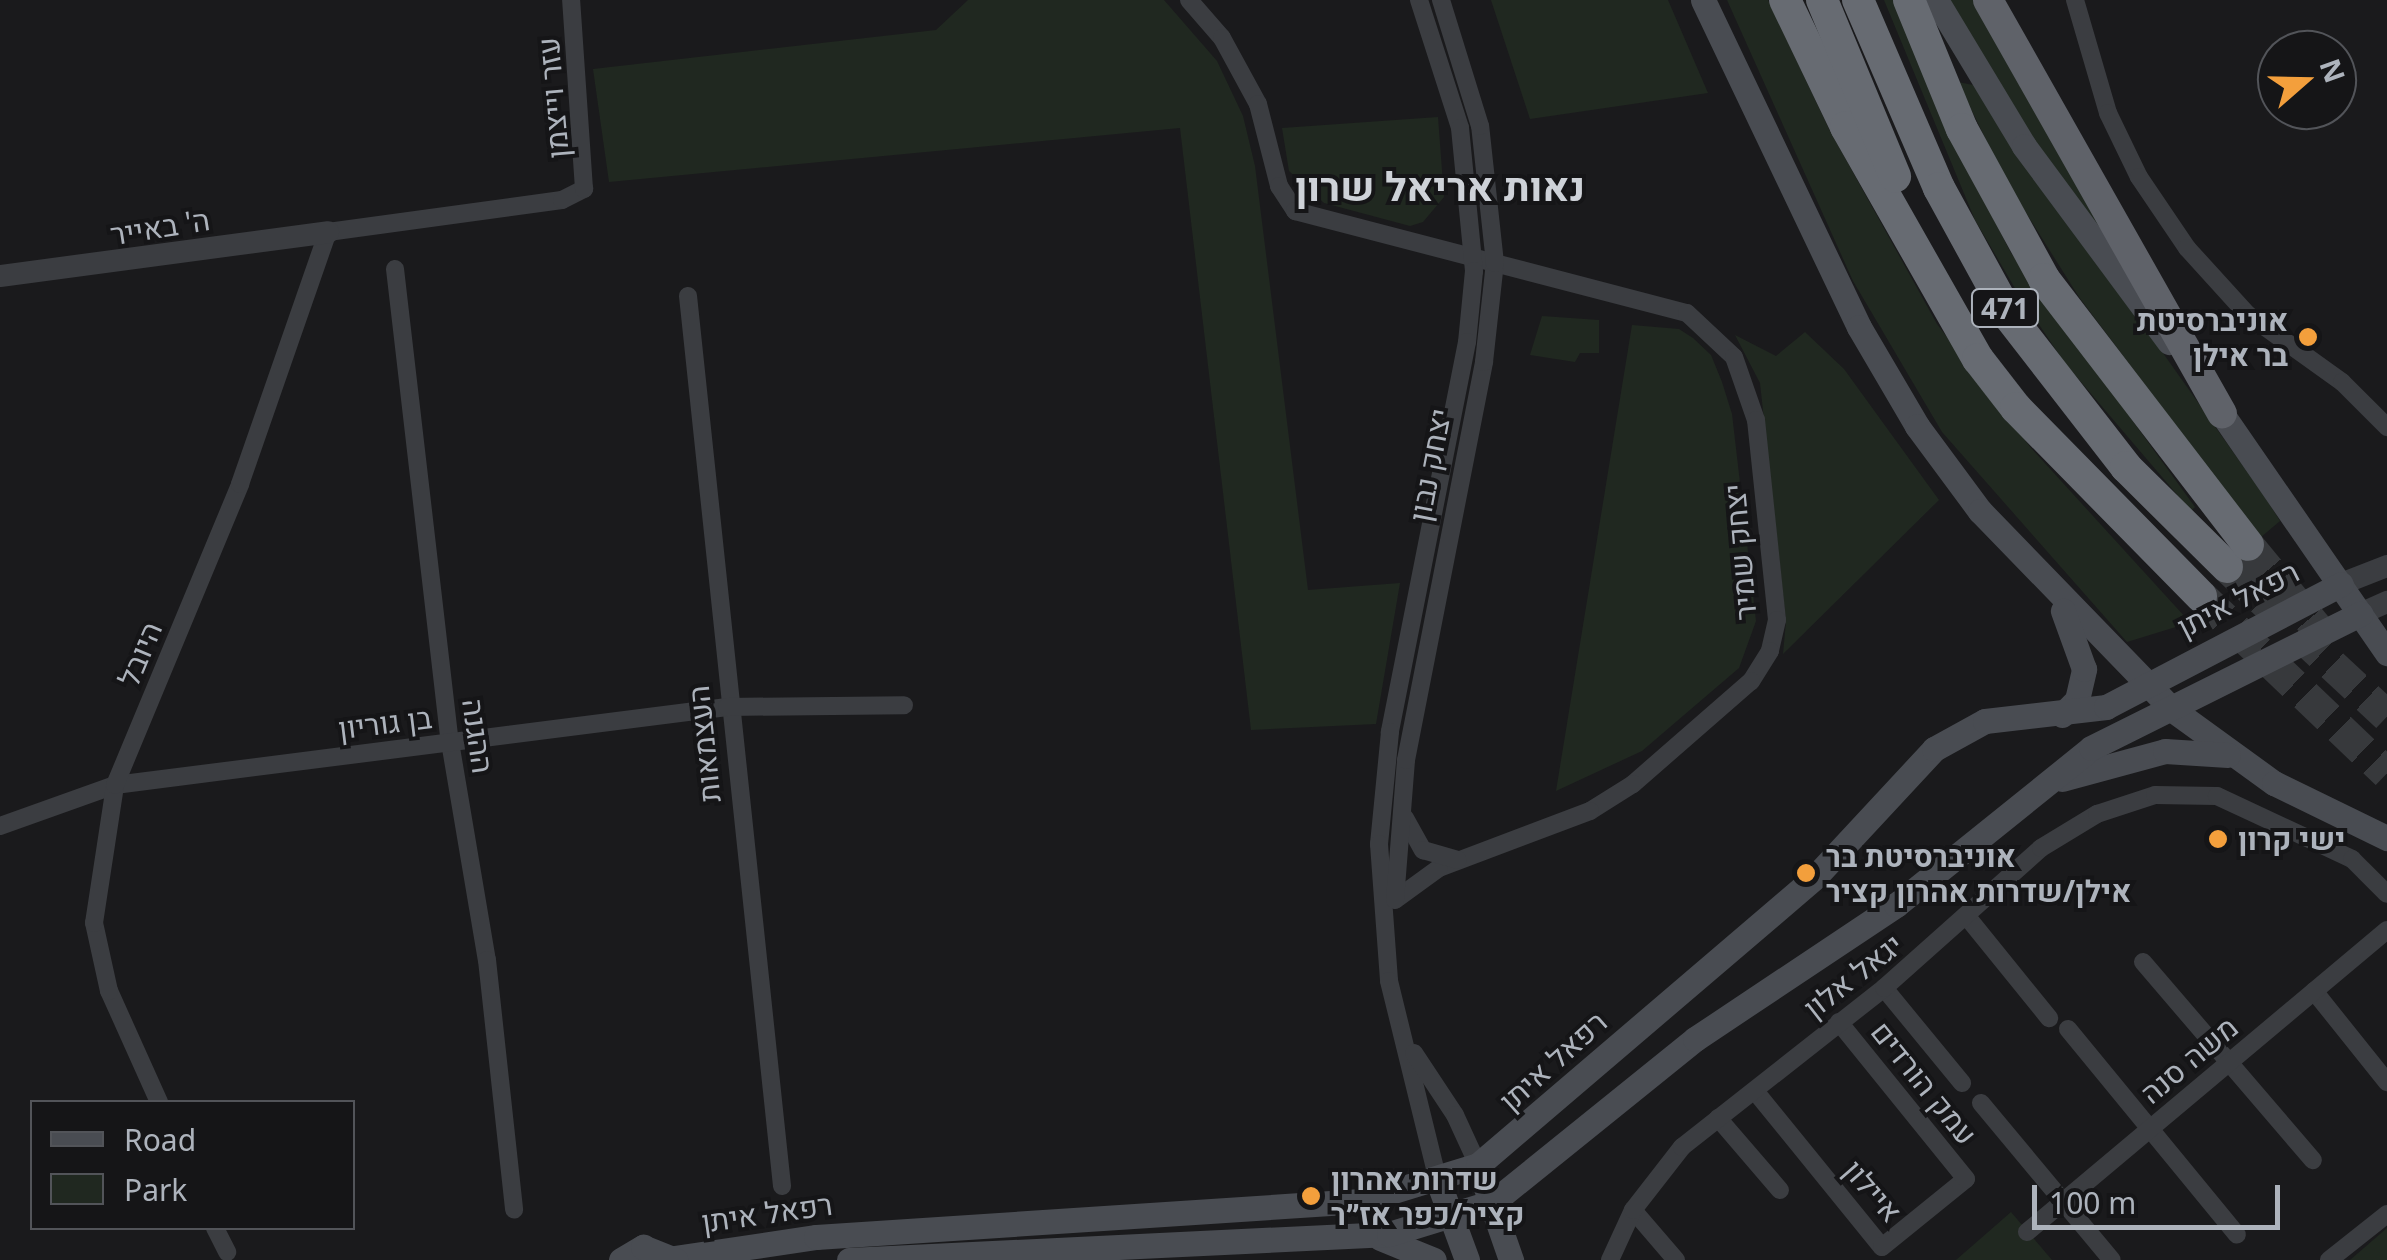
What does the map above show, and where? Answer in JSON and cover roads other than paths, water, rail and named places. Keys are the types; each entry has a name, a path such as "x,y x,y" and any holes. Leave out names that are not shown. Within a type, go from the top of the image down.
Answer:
{"highway":[{"path":"1785,0 1846,127 1978,358 2098,493"},
{"name":"471","path":"1822,0 1875,132 1947,277 2025,401 2098,493 2200,596"},
{"name":"471","path":"1858,0 1938,188 2010,316 2126,467 2238,556 2044,279 1962,129 1910,0"},
{"path":"1988,0 2222,414"}],"main road":[{"path":"1703,0 1776,156 1907,409 1980,511 2049,587 2173,710 2232,756 2387,838"},
{"path":"1714,0 1776,156"},
{"path":"1936,0 2024,146 2222,414 2387,652"},
{"name":"רפאל איתן","path":"620,1260 643,1247 675,1259 816,1237 1348,1202 1438,1181 1478,1165 1817,875 1934,750 1985,722 2062,715 2106,706 2340,584"},
{"path":"2049,587 2076,636 2084,670 2077,700 2062,715"},
{"name":"רפאל איתן","path":"849,1260 1365,1236 1452,1219 1493,1202 1695,1039 1896,905 2109,737 2173,710 2360,614"},
{"path":"2173,710 2192,658"},
{"path":"2054,781 2165,751 2232,756"},
{"name":"יצחק נבון","path":"1478,1165 1511,1260"},
{"path":"1438,1181 1467,1260"},
{"path":"1365,1236 1402,1244 1434,1260"}],"street":[{"name":"עזר וייצמן","path":"328,232 562,200 584,190 571,0"},
{"name":"יצחק שמיר","path":"1189,0 1222,38 1258,104 1274,171 1295,212 1688,313 1734,357 1756,420 1777,620 1770,652 1751,681 1633,784 1547,832 1426,875 1395,900"},
{"name":"יצחק נבון","path":"1419,0 1460,128 1474,259 1467,342 1388,750 1379,844 1393,1001 1410,1049 1438,1181"},
{"name":"יצחק נבון","path":"1386,945 1395,900 1406,760 1484,362 1495,264 1480,126 1441,0"},
{"path":"2075,0 2108,113 2139,177 2188,248 2247,314 2342,382 2387,427"},
{"name":"ה' באייר","path":"0,276 328,232"},
{"name":"היובל","path":"158,1100 109,991 94,923 115,784 240,484 328,232"},
{"name":"ההגנה","path":"395,269 450,742 487,960 514,1210"},
{"name":"העצמאות","path":"688,296 727,707 782,1186"},
{"path":"2340,584 2387,566"},
{"path":"2360,614 2387,602"},
{"name":"בן גוריון","path":"0,826 115,784 727,707 904,704"},
{"name":"יגאל אלון","path":"1610,1260 1634,1210 1682,1148 1884,988 2065,832 2118,806 2177,793 2217,796 2279,821 2352,859 2387,894"},
{"path":"1403,812 1423,850 1463,859"},
{"path":"1968,918 2049,1018"},
{"name":"משה סנה","path":"2027,1232 2387,930"},
{"path":"2143,962 2312,1160"},
{"path":"1884,988 1962,1083"},
{"path":"2314,992 2387,1082"},
{"name":"עמק הורדים","path":"1839,1022 1966,1179"},
{"path":"2068,1029 2237,1234"},
{"name":"יצחק נבון","path":"1410,1049 1455,1115 1478,1165"},
{"name":"איילון","path":"1755,1091 1882,1248 1966,1179"},
{"path":"1980,1104 2112,1260"},
{"path":"1718,1118 1780,1190"},
{"path":"1634,1210 1676,1260"},
{"path":"2330,1260 2387,1214"},
{"path":"217,1230 227,1252"}],"tunnel":[{"path":"2248,545 2317,628"},
{"path":"2227,567 2387,716"},
{"path":"2201,596 2387,774"}],"place":[{"name":"אוניברסיטת בר אילן","path":"2308,337"},
{"name":"ישי קרון","path":"2218,839"},
{"name":"אוניברסיטת בר אילן/שדרות אהרון קציר","path":"1806,873"},
{"name":"שדרות אהרון קציר/כפר אז״ר","path":"1311,1196"}],"district":[{"name":"נאות אריאל שרון","path":"1440,186"}]}
